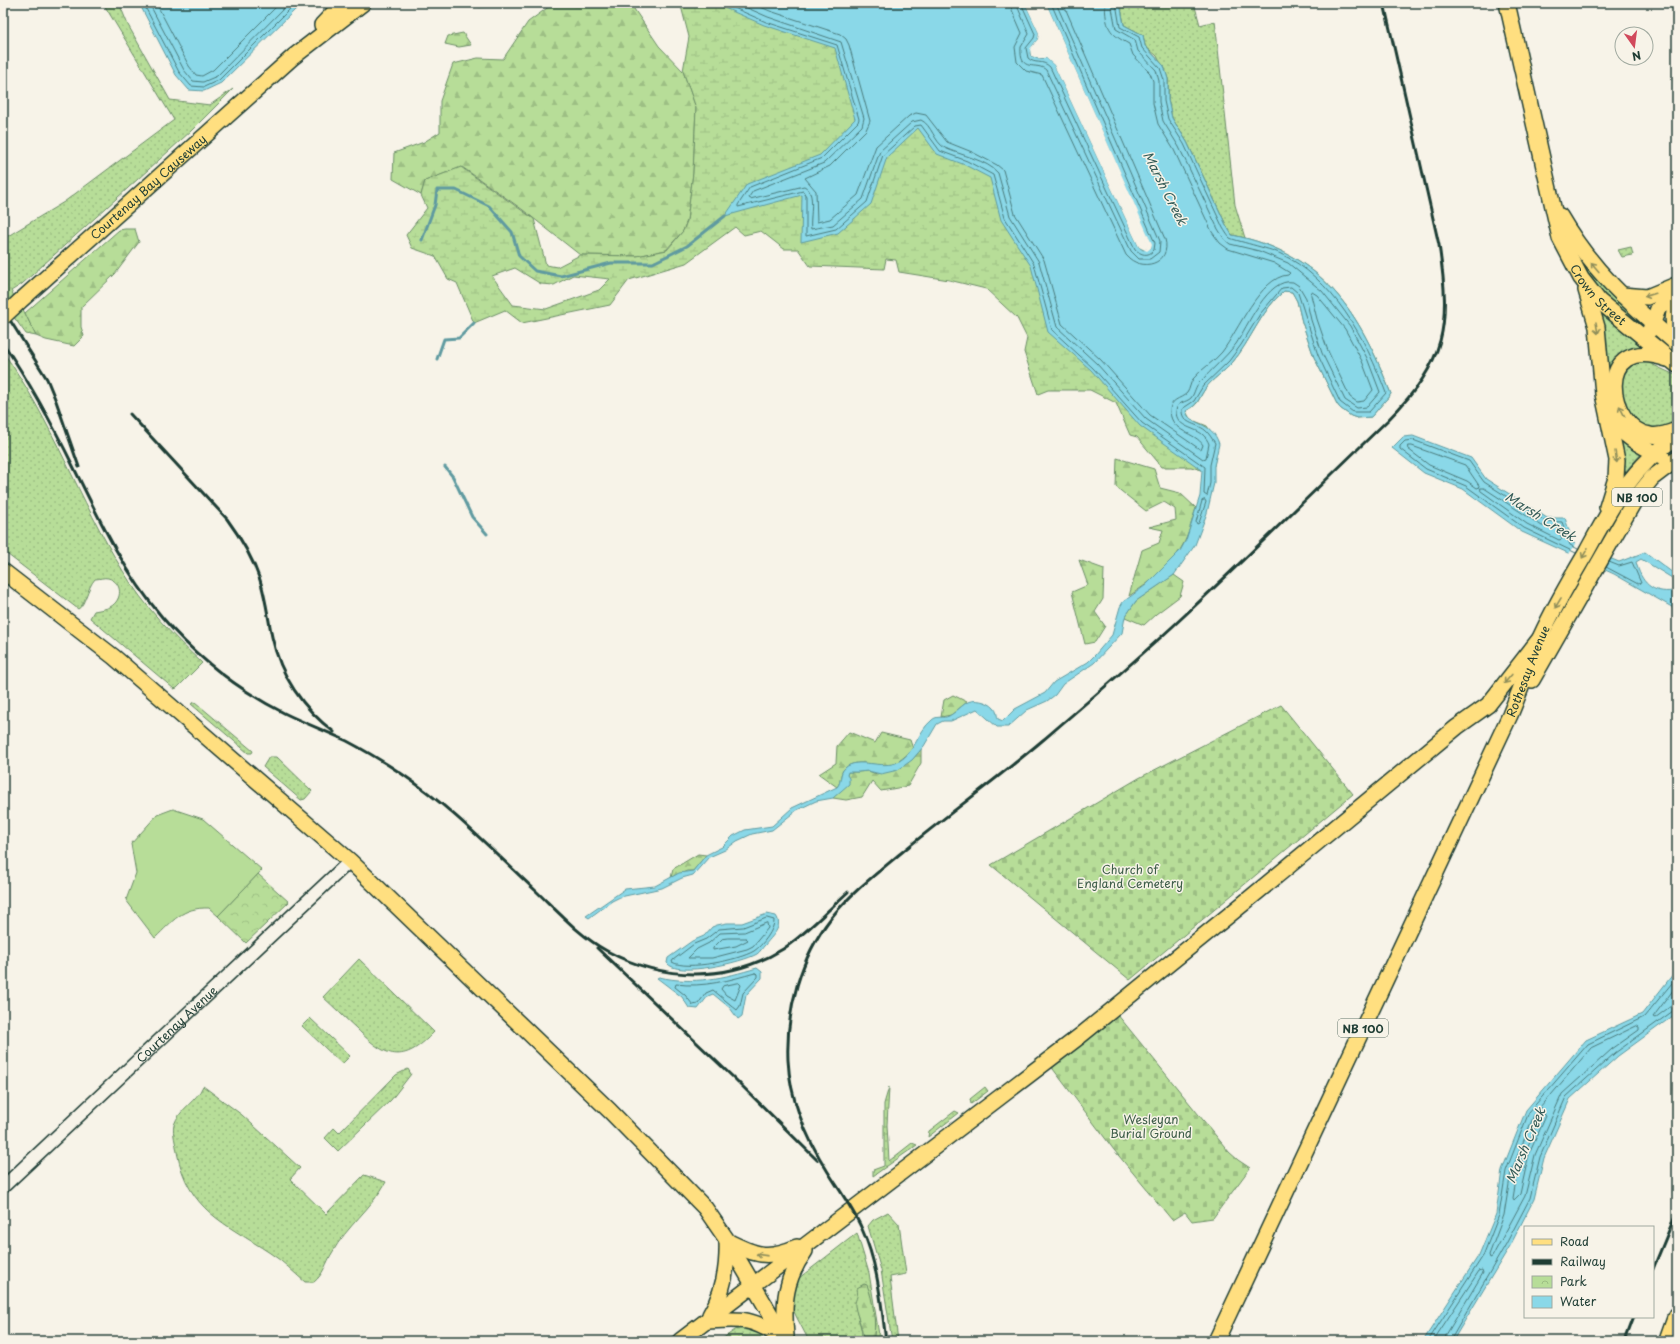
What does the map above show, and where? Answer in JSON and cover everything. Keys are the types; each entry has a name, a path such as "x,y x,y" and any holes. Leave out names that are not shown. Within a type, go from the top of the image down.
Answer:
{"highway":[{"path":"1668,1341 1677,1316"}],"main road":[{"name":"Courtenay Bay Causeway","path":"294,57 343,3"},
{"name":"Courtenay Bay Causeway","path":"3,317 294,57 363,3"},
{"name":"Crown Street","path":"1507,3 1560,238 1581,278 1600,301 1675,363"},
{"name":"Crown Street","path":"1552,201 1584,253 1608,283 1677,344"},
{"path":"1581,278 1590,300 1597,327 1601,379 1618,470 1602,522"},
{"path":"1622,295 1628,297 1647,297 1677,284"},
{"path":"1648,341 1652,322 1658,309 1677,288"},
{"path":"1677,305 1673,314 1673,321 1677,334"},
{"path":"1675,363 1646,354 1628,358 1621,363 1614,383 1615,395 1624,417 1640,432 1651,436 1677,430"},
{"path":"1606,408 1622,432 1654,453 1676,459"},
{"name":"NB 100","path":"1602,522 1631,478 1654,453 1677,437"},
{"name":"Rothesay Avenue","path":"1510,715 1549,651 1644,486 1662,469 1676,459"},
{"name":"Rothesay Avenue","path":"1510,715 1541,637 1602,522"},
{"path":"3,571 114,657 350,861 610,1111 704,1208 727,1240 786,1341"},
{"path":"680,1341 1133,993 1453,730 1488,705 1541,637"},
{"path":"1488,705 1510,715"},
{"name":"NB 100","path":"1216,1341 1510,715"},
{"path":"727,1240 750,1252 770,1256 783,1253 812,1240"},
{"path":"706,1321 719,1299 722,1290 726,1269 727,1240"},
{"path":"786,1341 785,1306 788,1282 792,1271 812,1240"},
{"path":"706,1321 740,1319 750,1320 761,1324 786,1341"}],"street":[{"name":"Courtenay Avenue","path":"3,1187 350,861"}],"green space":[{"path":"103,3 119,3 128,25 170,100 210,105 233,89 191,131 22,284 11,291 25,313 36,336 26,334 3,302 3,239 64,202 174,120"},
{"path":"483,3 513,3 510,5 479,7"},
{"path":"554,3 630,3 659,46 683,71 696,108 693,173 687,221 683,231 666,250 637,256 580,255 523,210 462,167 425,181 421,195 393,179 394,153 424,142 440,132 440,101 453,64 478,58 503,59 528,22"},
{"path":"682,3 1025,3 1033,45 1030,53 1031,56 1139,247 1147,251 1151,244 1046,3 1120,3 1124,25 1143,35 1145,46 1164,66 1168,79 1168,100 1172,118 1187,142 1232,235 1264,244 1291,256 1314,272 1334,291 1351,313 1366,338 1391,394 1371,417 1357,418 1351,416 1340,408 1314,357 1302,322 1297,301 1292,292 1284,291 1262,316 1245,345 1232,363 1208,385 1198,402 1191,409 1186,411 1190,419 1207,426 1218,442 1214,466 1202,470 1191,467 1162,467 1137,437 1130,435 1116,403 1090,390 1048,390 1038,394 1024,352 1027,338 1017,318 986,289 949,280 899,272 896,260 886,259 884,269 810,266 798,249 784,249 761,231 744,235 735,227 686,263 629,280 610,305 522,323 505,310 474,323 457,283 448,279 435,256 412,248 406,235 427,208 421,195 425,181 461,167 534,219 546,265 557,267 580,255 637,256 667,250 683,231 687,221 693,173 696,108 683,71 689,37 681,6","holes":["515,268 541,284 554,285 573,275 610,279 599,290 546,309 513,305 492,276"]},
{"path":"1120,3 1194,3 1200,25 1215,21 1235,205 1245,238 1232,235 1226,225 1187,142 1172,118 1168,100 1168,79 1157,56 1145,46 1143,35 1124,25"},
{"path":"463,33 471,45 459,47 445,44 448,36"},
{"path":"135,229 139,242 115,274 81,307 81,327 84,336 74,346 46,340 36,336 25,313 119,230"},
{"path":"1631,247 1633,255 1622,257 1618,250"},
{"path":"1577,254 1600,283 1643,322 1645,329 1620,312 1598,289 1574,255"},
{"path":"1599,310 1644,346 1644,348 1630,350 1619,357 1612,367 1608,381"},
{"path":"3,352 20,378 51,432 107,544 131,584 159,620 202,663 177,688 174,689 90,618 94,611 110,607 117,600 120,591 119,587 113,580 106,578 95,579 78,609 3,551"},
{"path":"1640,361 1649,363 1677,376 1677,422 1660,428 1645,426 1633,416 1628,408 1622,392 1622,378 1629,365"},
{"path":"1618,437 1642,453 1624,473"},
{"path":"1117,458 1154,469 1160,488 1180,493 1196,508 1187,537 1175,557 1153,579 1129,596 1142,550 1159,543 1163,530 1149,527 1176,520 1175,509 1164,502 1146,511 1116,487"},
{"path":"1079,560 1104,569 1103,599 1095,612 1105,626 1095,642 1085,644 1072,592 1088,585"},
{"path":"1174,575 1184,582 1180,596 1144,625 1125,617 1136,601"},
{"path":"953,695 967,702 951,715 941,717 944,700"},
{"path":"195,702 253,751 252,753 248,753 191,704"},
{"name":"Church of England Cemetery","path":"1281,705 1353,794 1130,980 991,865 1139,778"},
{"path":"849,732 875,743 881,733 910,740 913,749 900,760 891,765 886,766 856,763 850,765 843,770 840,783 837,787 819,774 836,763 837,746"},
{"path":"921,749 921,763 908,786 881,791 872,781 862,797 846,800 833,798 849,782 847,775 848,772 868,771 877,774 912,760"},
{"path":"269,757 277,757 312,791 305,799 301,800 263,767"},
{"path":"173,809 203,819 262,870 218,916 209,908 192,910 179,916 155,938 126,900 136,873 131,844 157,815"},
{"path":"698,854 706,855 693,871 687,871 671,878 673,869"},
{"path":"258,874 289,902 246,943 218,916"},
{"path":"359,959 434,1032 413,1050 395,1054 377,1046 367,1039 323,997"},
{"name":"Wesleyan Burial Ground","path":"1113,1009 1229,1152 1250,1168 1213,1218 1192,1221 1185,1212 1172,1220 1114,1150 1047,1061"},
{"path":"310,1018 350,1056 342,1064 302,1026"},
{"path":"408,1069 411,1074 391,1100 338,1151 325,1138 334,1128 339,1133 396,1075"},
{"path":"203,1086 242,1115 300,1168 290,1179 326,1214 364,1175 386,1182 374,1200 344,1235 322,1272 314,1282 305,1282 275,1256 224,1223 199,1202 190,1188 182,1172 174,1135 174,1125 176,1119 197,1096"},
{"path":"889,1087 887,1125 889,1161 912,1143 917,1145 873,1176 873,1170 884,1166 884,1104"},
{"path":"985,1087 988,1091 971,1104 970,1099"},
{"path":"955,1111 959,1113 928,1137 929,1131"},
{"path":"888,1212 899,1224 906,1274 890,1277 898,1341 892,1341 881,1270 868,1226 873,1220"},
{"path":"857,1233 869,1273 880,1341 873,1341 875,1324 868,1288 858,1290 856,1304 862,1332 862,1341 809,1341 791,1304 793,1290 799,1278"},
{"path":"864,1284 867,1285 873,1305 875,1328 873,1341 862,1341 861,1327 855,1306 857,1288"},
{"path":"743,1328 756,1331 764,1341 719,1341 735,1330"}],"water":[{"path":"139,3 302,3 221,83 204,91 189,90 176,75"},
{"name":"Marsh Creek","path":"713,3 1025,3 1039,33 1038,39 1033,45 1030,53 1031,56 1038,59 1046,58 1054,65 1139,247 1143,250 1151,248 1151,244 1046,3 1120,3 1124,25 1143,35 1145,46 1164,66 1168,79 1168,100 1172,118 1187,142 1232,235 1264,244 1291,256 1314,272 1334,291 1351,313 1366,338 1391,394 1371,417 1357,418 1351,416 1340,408 1314,357 1302,322 1297,301 1292,292 1284,291 1262,316 1245,345 1232,363 1208,385 1196,404 1186,411 1191,419 1206,427 1216,436 1219,444 1214,466 1214,483 1207,513 1195,545 1174,575 1136,601 1125,617 1122,633 1094,663 1063,684 1055,695 1047,701 1027,710 1008,727 997,727 977,709 951,721 943,721 937,724 924,746 912,760 898,770 881,774 868,771 848,772 847,775 849,778 849,784 833,798 816,801 797,810 772,830 752,834 737,841 725,850 709,857 693,875 682,878 662,888 620,897 589,918 586,916 625,889 655,886 679,873 693,871 706,855 722,847 733,836 745,830 772,826 792,808 837,787 840,783 843,770 850,765 863,763 885,765 898,762 909,753 927,725 938,717 949,716 969,701 984,702 988,704 996,711 998,719 1003,721 1015,709 1045,693 1054,682 1088,662 1095,655 1112,635 1120,607 1123,602 1146,585 1180,551 1186,540 1200,496 1202,470 1140,426 1091,370 1048,332 1031,266 1001,220 990,178 965,165 937,154 918,128 887,157 871,204 838,233 801,242 802,195 725,216 747,184 820,155 855,119 835,48 764,25"},
{"name":"Marsh Creek","path":"1413,436 1471,458 1486,479 1547,518 1565,518 1573,543 1619,562 1645,552 1677,576 1677,610 1614,574 1522,532 1463,489 1424,473 1392,448 1403,437","holes":["1641,559 1672,578 1675,582 1676,588 1673,591 1659,591 1644,581 1636,562"]},
{"path":"767,914 776,916 778,920 778,928 757,954 738,961 696,969 673,967 667,963 668,958 692,941 704,936 712,927 727,923 742,923"},
{"path":"757,968 762,972 762,978 746,995 742,1016 738,1019 730,1008 713,994 708,996 698,1009 689,1008 682,997 657,978 684,980 708,979 732,975"},
{"name":"Marsh Creek","path":"1677,969 1677,1013 1618,1056 1570,1099 1544,1158 1534,1199 1510,1246 1453,1341 1423,1341 1479,1255 1496,1214 1502,1170 1526,1110 1586,1040 1642,1014"}],"pier":[{"path":"1025,3 1027,3 1041,33 1040,40 1032,50 1033,55 1047,56 1055,64 1140,246 1146,249 1149,245 1044,3 1046,3 1152,244 1151,248 1147,251 1139,247 1054,65 1046,58 1031,56 1030,49 1038,39 1039,33"},
{"path":"1576,542 1611,556 1603,572 1568,556"}],"waterway":[{"path":"422,240 435,205 437,190 456,190 489,206 512,232 519,256 535,271 561,276 611,263 653,263 687,246 725,216"},
{"path":"437,359 444,339 459,338 474,323"},
{"path":"445,467 453,477 472,517 487,534"}],"railway":[{"path":"886,1341 878,1284 872,1256 867,1242 855,1214 813,1146 801,1119 792,1090 789,1075 788,1041 793,1004 803,967 820,934 831,918 856,892 919,839 1026,754 1149,648 1235,568 1388,420 1408,399 1423,379 1433,360 1440,340 1444,320 1443,273 1439,245 1384,3"},
{"path":"3,309 47,379 79,467"},
{"path":"3,343 23,373 49,420 103,527 124,564 148,600 175,632 203,659 250,694 284,713 354,745 388,765 420,787 455,815 570,923 597,945 628,961 672,973 695,974 740,968 762,960 792,943 848,892"},
{"path":"130,414 227,519 237,533 250,556 260,580 272,637 287,678 294,690 312,713 334,732"},
{"path":"597,948 734,1078 817,1160"},
{"path":"1654,1267 1677,1211"},
{"path":"1624,1341 1633,1318"}]}
